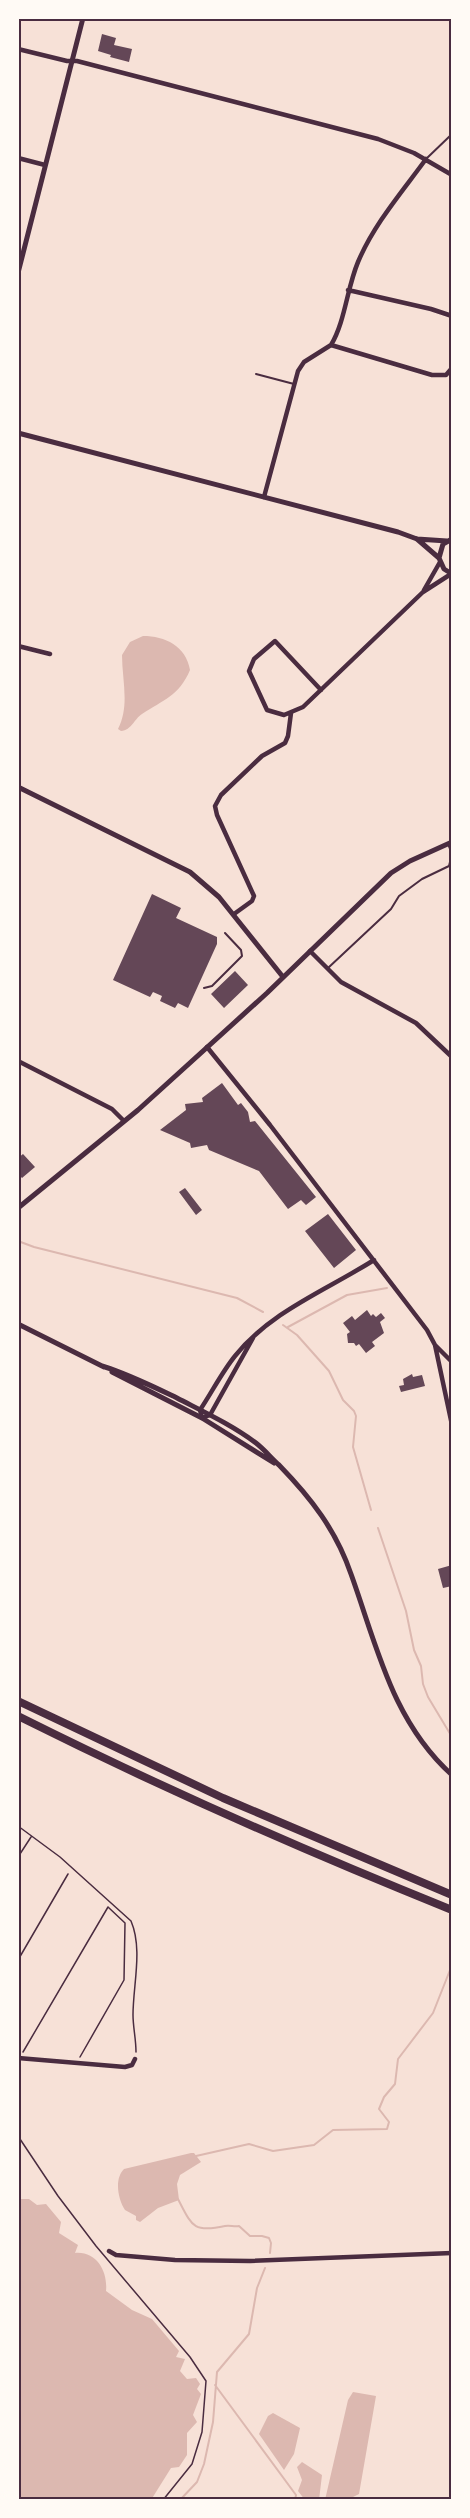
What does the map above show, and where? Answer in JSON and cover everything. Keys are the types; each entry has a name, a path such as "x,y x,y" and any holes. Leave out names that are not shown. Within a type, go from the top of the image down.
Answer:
{"highway":[{"path":"18,1701 223,1798 452,1896"},
{"path":"18,1716 151,1781 262,1831 452,1910"}],"street":[{"path":"18,273 83,18"},
{"path":"18,49 372,137 426,159 452,175"},
{"path":"18,158 45,165"},
{"path":"264,497 298,371 304,362 331,345 348,290 370,238 426,159"},
{"path":"348,290 452,316"},
{"path":"331,345 432,375 446,375 452,368"},
{"path":"18,433 398,532 417,539 441,543 449,540"},
{"path":"321,690 275,641 254,659 249,671 267,710 277,714 291,713 303,707 321,690 423,592 451,574 417,539"},
{"path":"423,592 439,560 441,549 449,540"},
{"path":"18,646 50,654"},
{"path":"234,915 252,901 254,896 219,820 215,806 221,795 262,756 286,740 291,713"},
{"path":"18,787 185,869 213,890 283,977"},
{"path":"18,1208 124,1121 207,1047 391,873 410,861 450,843"},
{"path":"310,951 344,984 416,1023 452,1057"},
{"path":"207,1047 420,1319 435,1345 452,1362"},
{"path":"18,1061 112,1109 124,1121"},
{"path":"202,1418 200,1410 235,1355 253,1338 283,1313 374,1260"},
{"path":"18,1324 202,1418 278,1465"},
{"path":"202,1418 210,1414 253,1338"},
{"path":"435,1345 452,1425"},
{"path":"102,1366 144,1382 210,1414 256,1444 310,1498 333,1532 347,1562 386,1678 398,1704 421,1741 452,1774"},
{"path":"18,2058 125,2067 132,2065 135,2059"},
{"path":"109,2251 116,2254 175,2260 241,2261 452,2253"}],"lane":[{"path":"426,159 452,134"},
{"path":"256,374 294,384"},
{"path":"327,969 391,909 399,896 422,879 449,866 452,857 450,843"},
{"path":"204,988 212,986 242,956 241,950 225,933"}],"path":[{"path":"18,1826 60,1857 131,1921 134,1931 136,1964 133,2017 136,2039 135,2059"},
{"path":"18,1857 32,1836"},
{"path":"18,1960 68,1874"},
{"path":"22,2053 108,1907 125,1923 124,1980 80,2057"},
{"path":"18,2136 58,2196 96,2246 190,2356 206,2381 202,2432 192,2464 163,2500"}],"shaded area":[{"path":"143,636 159,638 173,644 184,655 190,670 176,692 139,716 128,729 121,731 118,729 125,702 122,655 130,642"},
{"path":"194,2153 201,2162 180,2175 177,2184 179,2200 158,2208 140,2222 136,2220 136,2216 125,2210 118,2189 119,2178 124,2169"},
{"path":"18,2199 29,2199 37,2205 46,2204 61,2222 59,2233 78,2245 75,2253 89,2255 100,2264 105,2277 106,2291 132,2310 152,2319 179,2351 176,2357 185,2359 180,2371 187,2379 196,2378 200,2384 197,2389 201,2394 193,2415 197,2422 187,2433 187,2455 179,2467 171,2468 151,2500 137,2498 133,2500 18,2500"},
{"path":"353,2392 376,2396 359,2494 347,2500 325,2500 348,2400"},
{"path":"273,2413 300,2428 294,2454 284,2470 259,2434 268,2416"},
{"path":"302,2462 322,2475 319,2500 305,2500 298,2491 302,2480 297,2467"}],"building":[{"path":"102,34 116,38 114,45 132,49 129,62 98,51"},
{"path":"152,894 181,908 176,918 217,937 217,944 188,1008 178,1003 175,1008 160,1001 162,996 153,992 150,997 113,980"},
{"path":"235,971 248,985 224,1008 211,994"},
{"path":"222,1083 238,1105 241,1103 248,1112 250,1122 255,1121 316,1197 306,1205 301,1200 288,1209 259,1171 209,1150 207,1145 191,1148 190,1143 160,1130 186,1110 185,1104 203,1102 202,1098"},
{"path":"23,1154 35,1167 22,1178 18,1174 18,1158"},
{"path":"185,1188 202,1210 196,1215 179,1192"},
{"path":"328,1214 356,1250 334,1268 305,1231"},
{"path":"367,1310 371,1316 373,1314 376,1317 381,1313 385,1318 380,1322 384,1333 372,1342 375,1346 366,1353 359,1344 356,1346 354,1343 348,1343 347,1334 350,1332 343,1323 352,1316 355,1320"},
{"path":"412,1374 413,1377 422,1375 425,1386 401,1392 399,1386 404,1385 403,1379"},
{"path":"452,1565 452,1586 443,1588 438,1569"}],"waterway":[{"path":"18,1241 237,1298 263,1312"},
{"path":"288,1327 347,1295 387,1288"},
{"path":"283,1325 297,1335 329,1371 343,1400 354,1411 356,1416 353,1447 371,1510"},
{"path":"378,1528 406,1611 414,1650 421,1666 423,1684 428,1697 452,1737"},
{"path":"196,2156 249,2144 273,2151 314,2145 333,2130 387,2129 389,2122 379,2109 384,2097 395,2084 398,2059 433,2013 452,1965"},
{"path":"178,2199 187,2216 200,2228 239,2226 250,2236 269,2238 270,2253"},
{"path":"180,2500 197,2482 204,2464 213,2422 217,2372 249,2334 257,2288 265,2268"},
{"path":"215,2385 296,2495 295,2500"}]}
